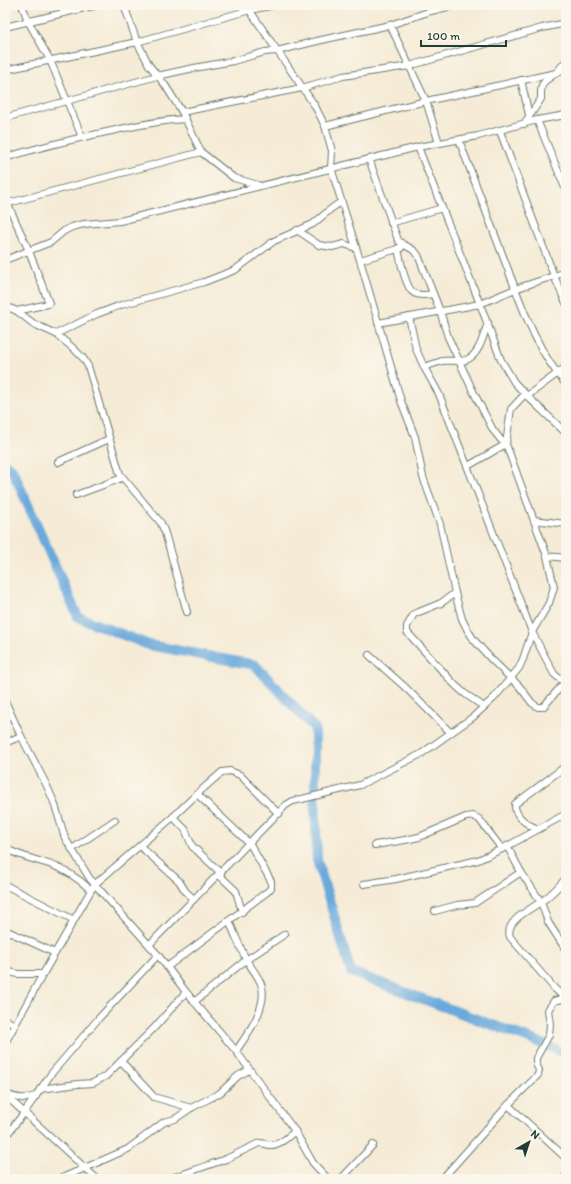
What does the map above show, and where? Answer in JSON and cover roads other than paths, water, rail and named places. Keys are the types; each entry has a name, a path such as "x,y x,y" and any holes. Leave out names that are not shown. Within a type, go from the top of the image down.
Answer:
{"street":[{"path":"22,5 28,21 50,60 68,100 82,137"},
{"path":"5,27 96,5"},
{"path":"124,5 137,42 149,65 165,85 182,112 201,152 234,178 258,186"},
{"path":"246,5 315,106 325,126 332,151 331,168 360,260 400,401 415,437 423,477 440,524 462,619 474,640 491,659 511,678 532,703 540,708 543,707 566,682 554,674 532,632 439,394 416,350 409,317"},
{"path":"5,70 137,42 250,10 274,5"},
{"path":"5,118 157,76 232,61 265,52 277,51 390,25 431,8 456,5"},
{"path":"182,112 302,88 344,76 409,66 542,28 566,23"},
{"path":"390,25 426,101 439,143"},
{"path":"524,124 541,99 542,85 556,73 566,61"},
{"path":"325,126 426,101 566,70"},
{"path":"521,80 529,115"},
{"path":"5,260 51,242 64,231 72,227 84,224 120,221 418,147 459,140 500,131 537,120 566,115"},
{"path":"5,158 59,142 82,137 169,119 186,119"},
{"path":"537,120 566,190"},
{"path":"500,131 554,276 566,303"},
{"path":"459,140 515,289 539,346 556,373 566,384"},
{"path":"418,147 488,323 496,347 507,371 526,395 566,433"},
{"path":"17,311 49,303 29,251 6,202 201,152"},
{"path":"369,159 398,240 401,244 415,250 418,255 440,311 448,337 459,362 493,430 506,444"},
{"path":"56,334 97,314 121,305 204,282 235,270 274,241 313,224 341,202"},
{"path":"391,223 442,208"},
{"path":"297,230 318,245 332,247 344,244 356,248"},
{"path":"344,244 352,235"},
{"path":"360,260 406,246"},
{"path":"398,248 410,290 416,294 433,294"},
{"path":"378,323 480,304 515,289 566,272"},
{"path":"5,306 17,311 34,324 56,334 78,352 88,366 122,478 161,523 187,612"},
{"path":"424,367 442,361 459,362 470,358 476,352 488,323"},
{"path":"149,945 250,844 286,805 293,801 360,785 421,754 473,717 519,668 532,632 549,603 554,587 547,556 506,444 511,409 526,395 566,367"},
{"path":"58,462 109,439"},
{"path":"468,466 506,444"},
{"path":"76,495 122,478"},
{"path":"534,520 566,524"},
{"path":"547,556 566,558"},
{"path":"455,593 441,602 414,614 407,626 407,632 455,685 484,707"},
{"path":"369,655 406,688 451,733"},
{"path":"5,701 54,802 65,838 93,887 158,955 194,1002 236,1051 305,1146 308,1155 328,1179"},
{"path":"5,743 21,736"},
{"path":"539,829 531,826 520,818 514,809 515,804 566,766"},
{"path":"5,1043 93,887 222,772 230,771 240,775 278,814"},
{"path":"167,967 242,912 267,892 271,888 272,884 250,844 197,794"},
{"path":"364,884 396,879 478,860 505,848 566,814"},
{"path":"375,845 419,836 466,817 473,816 479,819 505,848 541,902 548,922 566,950"},
{"path":"173,817 185,829 192,846 236,891 242,912"},
{"path":"72,849 115,820"},
{"path":"140,846 178,881 186,892 194,899"},
{"path":"6,850 30,859 50,864 93,887"},
{"path":"434,911 457,905 475,903 521,872"},
{"path":"565,998 555,989 510,937 509,933 510,925 518,917 554,892 566,878"},
{"path":"5,885 74,920"},
{"path":"229,921 246,960 262,986 263,996 252,1027 236,1051"},
{"path":"5,930 55,953"},
{"path":"194,1002 246,960 286,934"},
{"path":"5,1137 51,1074 99,1018 158,955"},
{"path":"5,971 18,974 43,974"},
{"path":"442,1179 539,1072 536,1058 550,1035 548,1010 554,1001 555,989"},
{"path":"40,1089 93,1083 106,1076 186,992"},
{"path":"554,1001 565,998"},
{"path":"5,1019 14,1025"},
{"path":"121,1061 154,1097 190,1108"},
{"path":"60,1179 128,1149 164,1122 175,1119 190,1108 220,1093 238,1076 249,1070"},
{"path":"5,1094 24,1099 36,1096"},
{"path":"5,1094 97,1179"},
{"path":"508,1105 566,1158"},
{"path":"169,1179 226,1159 260,1143 268,1145 275,1144 294,1131"},
{"path":"341,1179 373,1145"},
{"path":"563,1179 566,1176"}],"waterway":[{"path":"5,464 12,469 78,617 149,645 255,665 315,729 317,860 351,972 546,1045 566,1054"}]}
